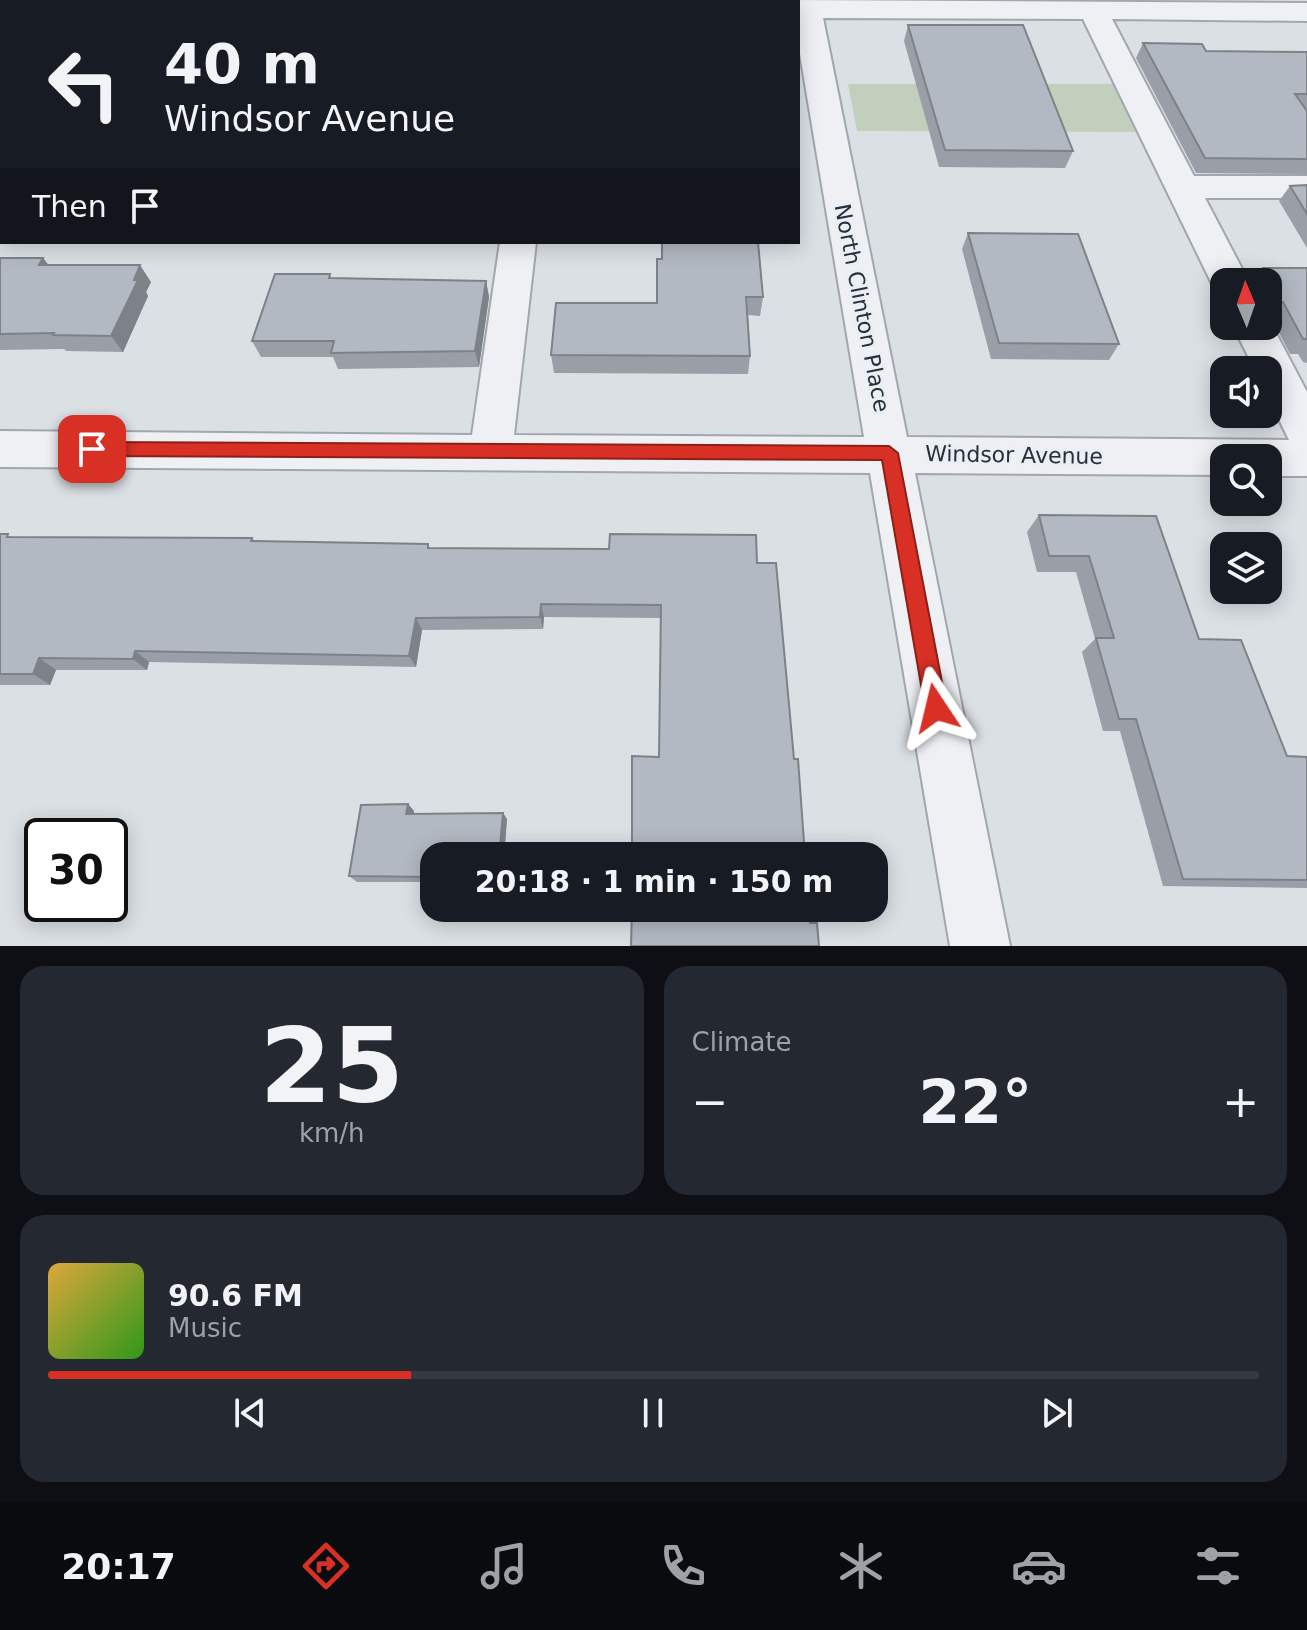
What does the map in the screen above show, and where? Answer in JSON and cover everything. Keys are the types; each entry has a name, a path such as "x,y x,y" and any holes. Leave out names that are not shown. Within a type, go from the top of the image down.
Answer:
{"street":[{"path":"803,6 1307,12"},
{"name":"North Clinton Place","path":"803,6 980,946"},
{"path":"1093,10 1223,268"},
{"path":"1183,187 1307,187"},
{"path":"491,451 518,244"},
{"path":"1260,340 1307,433"},
{"name":"Windsor Avenue","path":"0,449 1307,458"}],"green space":[{"path":"848,84 1123,84 1146,132 857,131"}],"building":[{"path":"908,25 1023,25 1073,151 945,150"},
{"path":"1143,43 1202,44 1206,51 1307,52 1307,94 1295,94 1307,111 1307,159 1205,158"},
{"path":"1307,185 1307,214 1290,186"},
{"path":"968,233 1078,234 1119,344 999,343"},
{"path":"662,244 758,244 763,297 746,297 750,356 551,355 556,303 657,303 657,259 662,259"},
{"path":"0,258 43,258 39,265 140,265 134,280 138,280 111,336 0,334"},
{"path":"1282,268 1307,268 1307,339 1303,339 1283,302"},
{"path":"275,274 486,281 475,351 331,353 334,341 252,341"},
{"path":"1039,515 1156,516 1199,639 1241,640 1287,756 1307,757 1307,880 1183,879 1136,719 1119,719 1096,638 1114,638 1089,556 1049,556"},
{"path":"0,534 8,534 7,537 252,538 251,541 428,544 428,548 609,549 610,534 756,535 757,563 776,563 804,842 632,842 632,756 659,757 661,605 541,604 540,617 416,618 409,656 135,651 133,659 39,658 33,674 0,674"},
{"path":"408,804 406,814 503,813 500,842 420,842 420,877 349,876 361,805"},
{"path":"632,922 810,922 817,923 819,946 631,946"}],"route":[{"path":"92,449 889,453 936,708"}]}
